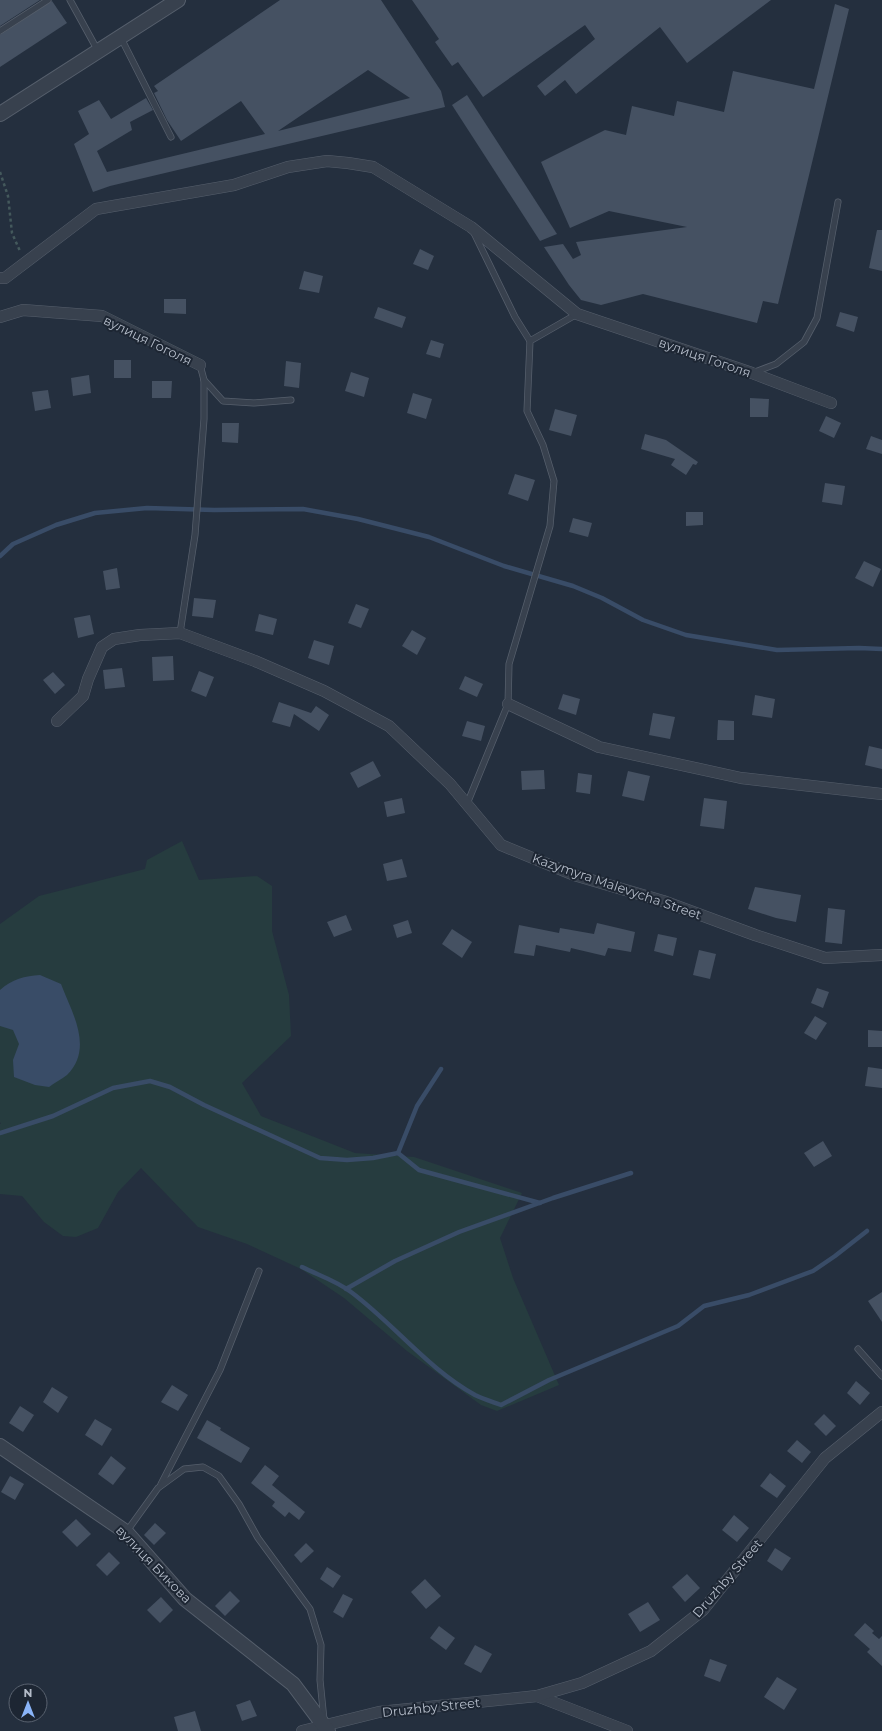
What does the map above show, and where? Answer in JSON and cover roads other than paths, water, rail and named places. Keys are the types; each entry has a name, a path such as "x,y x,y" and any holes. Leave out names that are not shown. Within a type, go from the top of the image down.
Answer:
{"street":[{"path":"0,114 121,38 178,0"},
{"path":"0,278 5,278 96,209 234,185 288,166 328,162 373,167 471,227 577,314"},
{"name":"вулиця Гоголя","path":"0,317 23,310 102,316 200,366"},
{"name":"вулиця Гоголя","path":"577,314 752,373 831,403"},
{"name":"Kazymyra Malevycha Street","path":"57,721 82,696 102,647 114,639 140,635 180,633 255,661 324,691 389,726 450,784 501,845 574,875 663,901 755,935 825,958 882,955"},
{"path":"508,704 599,747 741,778 882,794"},
{"name":"Druzhby Street","path":"302,1731 326,1728 379,1712 537,1696 582,1683 651,1651 703,1610 757,1545 825,1458 882,1412"},
{"name":"вулиця Бикова","path":"0,1446 126,1532 184,1599 293,1684 326,1728"},
{"path":"537,1696 627,1731"}],"lane":[{"path":"0,31 48,0"},
{"path":"70,0 98,52"},
{"path":"121,38 171,137"},
{"path":"752,373 776,364 804,342 817,318 838,202"},
{"path":"467,804 508,704 509,664 550,526 554,481 543,445 527,411 530,341 515,317 471,227"},
{"path":"530,341 577,314"},
{"path":"180,633 195,535 204,419 204,380 200,366"},
{"path":"204,380 223,401 254,403 291,400"},
{"path":"126,1532 158,1488 220,1370 259,1270"},
{"path":"858,1349 882,1376"},
{"path":"158,1488 184,1469 203,1466 219,1476 239,1504 258,1538 310,1609 321,1645 320,1680 326,1728"}],"water":[{"path":"40,975 61,984 75,1018 80,1042 79,1053 75,1065 67,1075 49,1087 35,1085 14,1077 13,1060 19,1044 13,1030 0,1026 0,990 9,983 19,979"}],"waterway":[{"path":"0,556 13,544 56,525 95,513 147,508 214,510 303,509 358,519 429,537 504,566 573,586 602,598 643,620 686,635 777,650 859,648 882,649"},
{"path":"0,1133 53,1116 113,1088 150,1081 170,1087 204,1105 320,1158 347,1160 373,1158 398,1153 417,1106 441,1069"},
{"path":"398,1153 419,1170 540,1203"},
{"path":"346,1289 395,1261 459,1232 553,1198 631,1173"},
{"path":"302,1267 346,1288 442,1372 475,1395 501,1405 549,1380 678,1326 704,1306 749,1295 813,1271 867,1231"}]}
